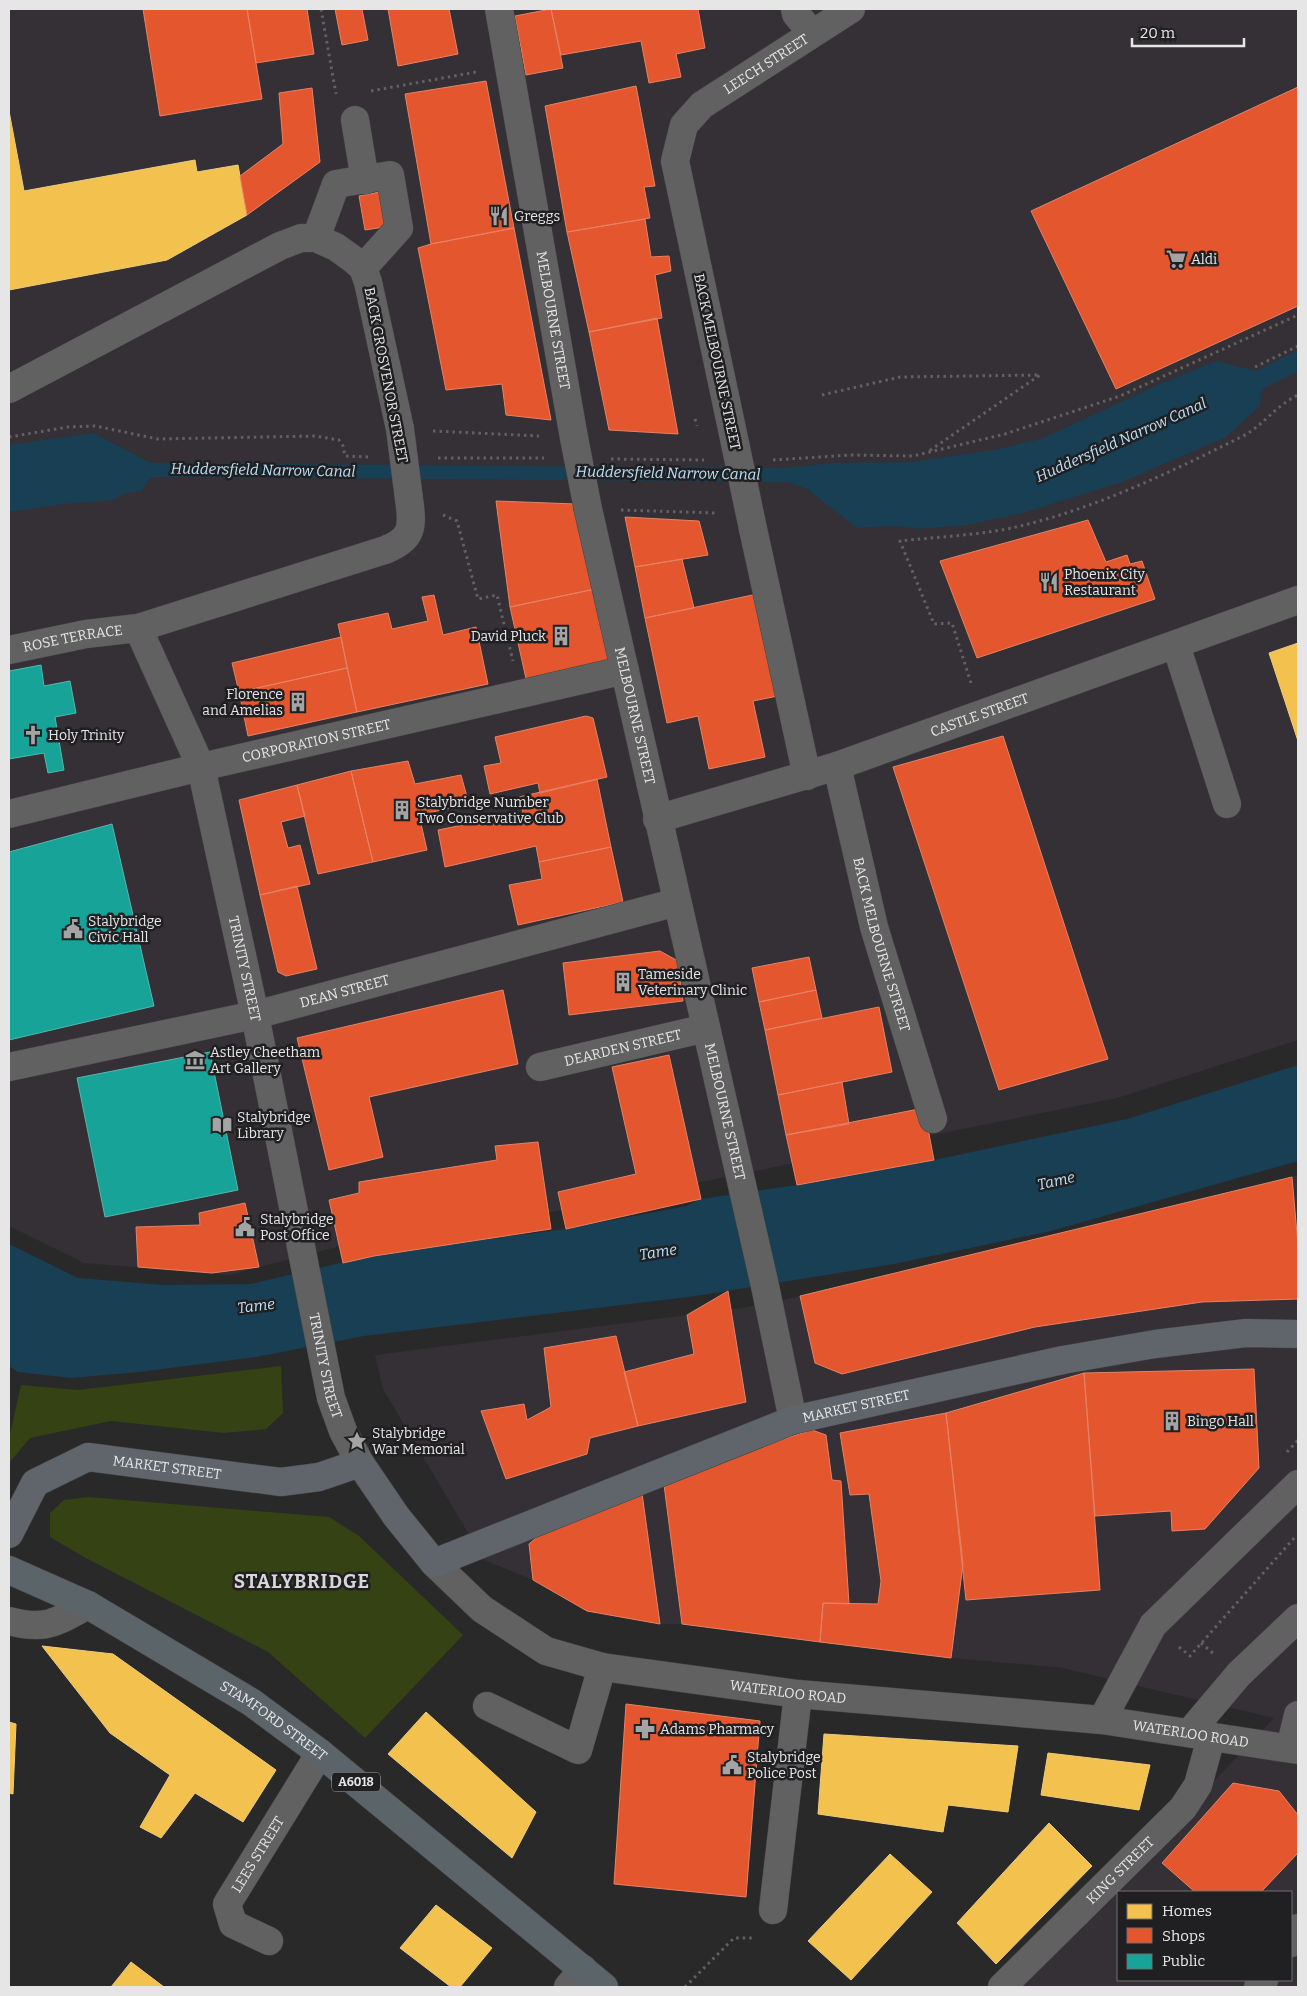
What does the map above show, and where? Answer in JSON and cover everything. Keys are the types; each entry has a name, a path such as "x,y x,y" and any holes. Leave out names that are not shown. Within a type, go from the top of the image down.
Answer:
{"highway":[{"name":"STAMFORD STREET","path":"9,1570 88,1605 252,1702 320,1753 576,1978 604,1987"}],"main road":[{"name":"MARKET STREET","path":"434,1562 793,1420 1063,1360 1155,1344 1246,1334 1298,1334"},
{"name":"MARKET STREET","path":"9,1534 34,1483 88,1457 281,1482 319,1477 360,1463"},
{"name":"WATERLOO ROAD","path":"360,1463 396,1516 434,1562"}],"street":[{"name":"MELBOURNE STREET","path":"499,9 588,509 657,819 765,1286 793,1420"},
{"path":"795,9 796,14 812,33"},
{"name":"LEECH STREET","path":"684,125 702,105 851,9"},
{"path":"349,108 365,180"},
{"name":"BACK MELBOURNE STREET","path":"684,125 675,161 807,776"},
{"path":"9,389 280,246 301,238 316,238 336,184 390,175 400,228 363,268"},
{"name":"BACK GROSVENOR STREET","path":"138,628 400,544 410,531 412,517 400,430 368,282 363,268 336,247 316,238"},
{"name":"CASTLE STREET","path":"657,819 837,766 1298,600"},
{"name":"ROSE TERRACE","path":"9,650 86,634 138,628"},
{"name":"TRINITY STREET","path":"138,628 201,767 255,1015 331,1398 343,1431 360,1463"},
{"path":"1176,645 1227,804"},
{"name":"CORPORATION STREET","path":"9,814 201,767 624,670"},
{"name":"BACK MELBOURNE STREET","path":"837,766 874,927 933,1119"},
{"name":"DEAN STREET","path":"9,1067 255,1015 677,902"},
{"name":"DEARDEN STREET","path":"540,1067 706,1028"},
{"path":"1102,1720 1153,1625 1298,1484"},
{"name":"WATERLOO ROAD","path":"434,1562 482,1609 546,1651 602,1667 798,1694 1102,1720 1294,1749"},
{"path":"9,1621 31,1627 54,1623 88,1605"},
{"path":"1200,1735 1239,1674 1298,1618"},
{"path":"488,1706 578,1750 602,1667"},
{"path":"773,1910 798,1694"},
{"path":"1294,1749 1298,1715"},
{"name":"KING STREET","path":"1002,1987 1182,1808 1198,1785 1200,1735"},
{"name":"LEES STREET","path":"270,1941 233,1924 227,1904 320,1753"},
{"path":"1292,1941 1298,1928"}],"path":[{"path":"321,9 337,98 349,108"},
{"path":"369,92 508,65"},
{"path":"787,460 850,455 913,456 1005,434 1120,396 1298,315"},
{"path":"1255,367 1298,346"},
{"path":"822,395 900,377 1040,375 927,453"},
{"path":"981,714 952,622 934,624 900,541 1015,527 1072,510 1177,470 1244,436 1283,403 1298,395"},
{"path":"695,418 698,428"},
{"path":"9,437 68,427 95,426 158,439 315,436 339,440 343,446 345,456 358,457"},
{"path":"400,430 574,438"},
{"path":"704,456 706,466"},
{"path":"588,509 717,513 715,503"},
{"path":"457,521 478,599 497,595 521,694"},
{"path":"685,1987 734,1938 762,1938"}],"shaded area":[{"path":"9,9 1298,9 1298,1040 1117,1098 497,1223 371,1238 229,1275 84,1263 9,1226"},
{"path":"1298,1175 1298,1987 1018,1987 1274,1718 1058,1667 951,1658 682,1624 660,1624 587,1611 533,1580 484,1560 383,1389 375,1355 742,1308 1087,1237"}],"green space":[{"path":"281,1366 283,1413 266,1429 224,1433 111,1421 30,1438 9,1463 9,1439 21,1385 78,1390"},
{"path":"88,1497 329,1517 359,1536 463,1635 365,1738 268,1652 84,1557 50,1537 50,1513 64,1500"}],"water":[{"name":"Huddersfield Narrow Canal","path":"1298,350 1298,371 1262,389 1260,406 1226,437 1122,482 1023,513 966,525 920,529 893,526 857,528 807,489 787,482 151,477 141,491 126,493 112,500 64,504 9,512 9,445 93,433 151,463 786,468 832,463 911,462 994,450 1041,439 1160,384 1216,361 1256,371"},
{"name":"Tame","path":"1298,1065 1298,1161 1051,1231 894,1264 696,1296 364,1336 256,1357 139,1372 71,1378 18,1372 9,1366 9,1244 78,1278 164,1285 251,1284 387,1252 566,1229 687,1206 701,1199 797,1185 934,1160 1127,1119"}],"building: Homes":[{"path":"9,111 24,191 195,160 197,172 238,165 247,215 167,260 9,290"},
{"path":"1298,643 1298,741 1269,653"},
{"path":"42,1646 113,1654 276,1770 243,1822 195,1793 161,1838 140,1827 170,1775 110,1733"},
{"path":"426,1712 536,1812 512,1858 388,1754"},
{"path":"9,1722 16,1724 13,1794 9,1793"},
{"path":"824,1734 1018,1746 1008,1812 948,1805 943,1832 818,1814"},
{"path":"1048,1753 1150,1765 1139,1810 1041,1795"},
{"path":"1049,1823 1092,1866 996,1964 957,1923"},
{"path":"890,1854 932,1892 851,1980 808,1941"},
{"path":"436,1905 492,1948 460,1987 451,1987 400,1948"},
{"path":"131,1962 164,1987 111,1987"}],"building: Shops":[{"path":"143,9 247,9 262,99 160,116"},
{"path":"247,9 307,9 314,54 256,63"},
{"path":"335,9 362,9 368,40 342,45"},
{"path":"388,9 449,9 458,54 398,66"},
{"path":"551,9 698,9 705,48 676,54 681,77 649,83 641,41 561,55"},
{"path":"551,9 563,68 526,75 515,16"},
{"path":"486,81 514,228 431,244 405,94"},
{"path":"636,86 655,186 644,187 650,218 567,232 545,106"},
{"name":"Aldi","path":"1298,87 1298,306 1116,389 1031,211"},
{"path":"312,88 320,162 247,215 240,176 283,144 279,93"},
{"path":"385,191 391,226 365,230 359,196"},
{"path":"645,219 651,257 669,256 671,271 655,275 662,318 589,332 567,232"},
{"path":"514,228 551,420 506,415 502,384 446,390 418,248"},
{"path":"657,318 678,434 609,430 589,332"},
{"path":"496,501 576,504 595,589 510,607"},
{"path":"625,517 699,521 708,555 635,567"},
{"name":"Phoenix City Restaurant","path":"1088,520 1106,562 1127,555 1130,564 1142,561 1155,599 977,658 940,561"},
{"path":"682,559 694,608 645,618 635,567"},
{"name":"David Pluck","path":"595,589 612,665 527,683 510,607"},
{"path":"757,594 778,696 753,701 765,757 709,769 698,716 667,723 645,618"},
{"path":"434,595 443,635 476,627 488,684 357,712 338,624 388,613 392,629 428,621 422,597"},
{"name":"Florence and Amelias","path":"341,637 347,668 239,692 232,663"},
{"name":"Florence and Amelias","path":"347,668 357,712 248,736 239,692"},
{"path":"586,716 593,718 607,777 540,793 538,783 490,794 484,766 501,763 495,737"},
{"path":"1003,736 1108,1059 999,1090 893,767"},
{"name":"Stalybridge Number Two Conservative Club","path":"408,761 415,784 461,775 469,804 419,815 427,850 373,862 351,771"},
{"path":"351,771 373,862 318,874 297,785"},
{"path":"597,779 611,847 539,862 536,846 445,867 438,830 523,813 519,797"},
{"path":"297,785 305,816 281,822 288,848 300,845 310,884 260,895 239,800"},
{"path":"611,847 623,902 518,925 509,885 542,879 539,862"},
{"path":"297,886 317,969 286,976 278,972 260,895"},
{"name":"Tameside Veterinary Clinic","path":"660,951 678,961 683,1001 569,1015 563,963"},
{"path":"809,957 816,990 759,1002 752,968"},
{"path":"503,990 518,1064 369,1097 383,1157 329,1170 297,1038"},
{"path":"816,990 822,1018 765,1030 759,1002"},
{"path":"879,1007 892,1072 778,1095 765,1030"},
{"path":"669,1055 701,1199 566,1229 558,1192 636,1174 612,1067"},
{"path":"842,1082 849,1124 786,1135 778,1095"},
{"path":"924,1108 934,1160 797,1185 786,1135"},
{"path":"538,1142 551,1229 374,1256 343,1263 329,1200 359,1193 359,1182 497,1160 495,1146"},
{"path":"1292,1177 1298,1245 1298,1299 1202,1302 1035,1327 842,1374 815,1363 800,1296"},
{"path":"245,1203 259,1267 212,1273 138,1267 136,1227 200,1225 199,1213"},
{"path":"728,1291 746,1402 638,1426 624,1372 694,1354 687,1315"},
{"path":"616,1336 638,1426 590,1438 587,1454 506,1479 481,1411 524,1404 527,1420 551,1407 544,1348"},
{"name":"Bingo Hall","path":"1254,1369 1259,1468 1205,1529 1172,1531 1171,1511 1095,1516 1084,1373"},
{"path":"1084,1373 1100,1590 966,1600 946,1413"},
{"path":"946,1413 963,1564 951,1658 820,1642 823,1603 878,1604 881,1581 869,1494 850,1495 840,1433"},
{"path":"812,1430 826,1435 832,1480 841,1481 849,1604 823,1603 820,1642 682,1624 663,1477"},
{"path":"642,1493 660,1624 587,1611 533,1580 529,1544 547,1528"},
{"path":"626,1704 760,1721 746,1897 614,1884"},
{"path":"1233,1783 1279,1791 1298,1815 1298,1853 1262,1891 1194,1891 1162,1863"}],"building: Public":[{"name":"Holy Trinity","path":"41,665 44,686 70,681 76,713 55,717 64,770 48,773 44,753 9,759 9,671"},
{"name":"Stalybridge Civic Hall","path":"112,824 154,1006 9,1040 9,852"},
{"path":"210,1052 238,1190 105,1217 77,1078"}],"place":[{"name":"Greggs","path":"499,216"},
{"name":"Aldi","path":"1176,259"},
{"name":"Phoenix City Restaurant","path":"1049,582"},
{"name":"David Pluck","path":"561,636"},
{"name":"Florence and Amelias","path":"298,702"},
{"name":"Holy Trinity","path":"33,735"},
{"name":"Stalybridge Number Two Conservative Club","path":"402,810"},
{"name":"Stalybridge Civic Hall","path":"73,929"},
{"name":"Tameside Veterinary Clinic","path":"623,982"},
{"name":"Astley Cheetham Art Gallery","path":"195,1060"},
{"name":"Stalybridge Library","path":"222,1125"},
{"name":"Stalybridge Post Office","path":"245,1227"},
{"name":"Bingo Hall","path":"1172,1421"},
{"name":"Stalybridge War Memorial","path":"357,1441"},
{"name":"Adams Pharmacy","path":"645,1729"},
{"name":"Stalybridge Police Post","path":"732,1765"}],"district":[{"name":"STALYBRIDGE","path":"302,1581"}]}
